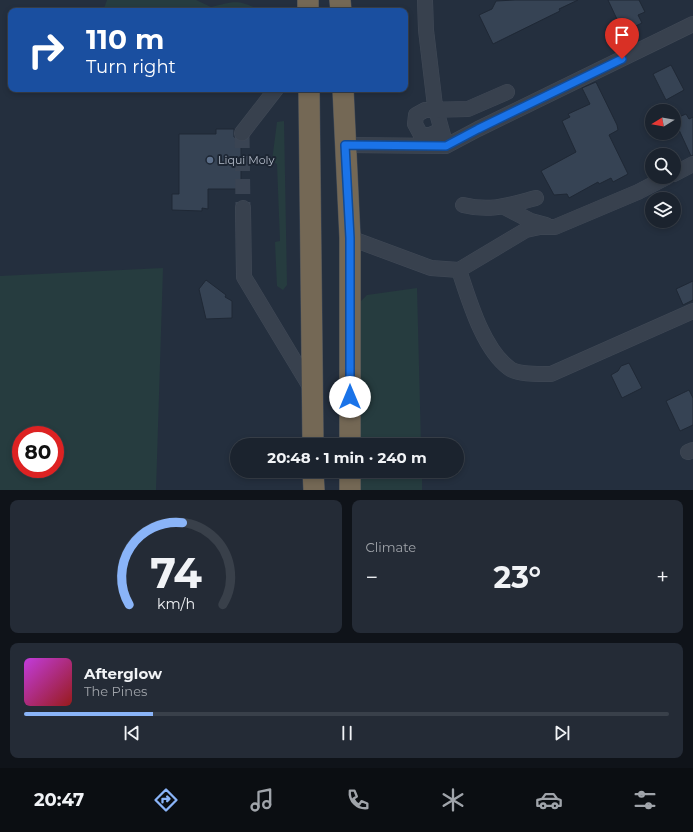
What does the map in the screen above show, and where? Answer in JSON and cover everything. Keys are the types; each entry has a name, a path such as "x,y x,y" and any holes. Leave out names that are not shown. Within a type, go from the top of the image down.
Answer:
{"highway":[{"path":"309,92 313,438"},
{"path":"343,92 350,238 350,438"},
{"path":"313,478 314,490"},
{"path":"350,478 350,490"}],"street":[{"path":"425,0 426,30 436,110 446,146"},
{"path":"345,145 446,146 693,24"},
{"path":"242,133 274,92"},
{"path":"441,130 430,135 421,135 415,124 416,115 424,110 468,109 507,92"},
{"path":"681,170 693,164"},
{"path":"350,238 431,268 459,270 526,230 540,227 555,227 653,184"},
{"path":"463,205 478,209 504,207 536,198"},
{"path":"504,207 531,221 555,227"},
{"path":"243,208 244,276 312,391"},
{"path":"459,270 473,313 492,350 509,369 533,375 551,374 693,311"}],"green space":[{"path":"107,0 196,0 211,7 238,2 256,8 104,8"},
{"path":"284,121 287,285 283,290 277,286 275,242 280,241 277,164 272,161 277,122"},
{"path":"163,268 156,490 0,490 0,276"},
{"path":"417,288 421,438 358,438 358,304 367,295"},
{"path":"358,478 422,478 422,490 358,490"}],"building":[{"path":"578,0 559,9 560,11 493,44 479,15 492,9 496,1"},
{"path":"608,0 639,0 645,12 638,15 642,23 623,32"},
{"path":"671,65 684,90 666,100 653,74"},
{"path":"596,82 617,125 618,130 609,135 628,174 613,182 611,178 599,184 598,182 569,198 567,194 554,195 541,171 576,152 562,121 570,117 568,114 590,104 582,88"},
{"path":"686,114 689,119 693,117 693,155 691,156 681,134 681,116"},
{"name":"Liqui Moly","path":"216,129 234,129 234,137 241,142 241,189 208,189 208,209 202,208 202,211 172,210 172,194 179,194 179,134 216,134"},
{"path":"206,280 226,295 225,297 232,301 232,318 206,319 199,289"},
{"path":"693,281 693,300 683,305 676,289"},
{"path":"629,363 642,388 622,398 611,375 618,371 621,366"},
{"path":"689,390 693,398 693,425 680,431 666,401"}],"tunnel":[{"path":"242,133 243,208"}],"place":[{"name":"Liqui Moly","path":"210,160"}],"route":[{"path":"350,397 350,238 345,145 446,146 622,59"}]}
